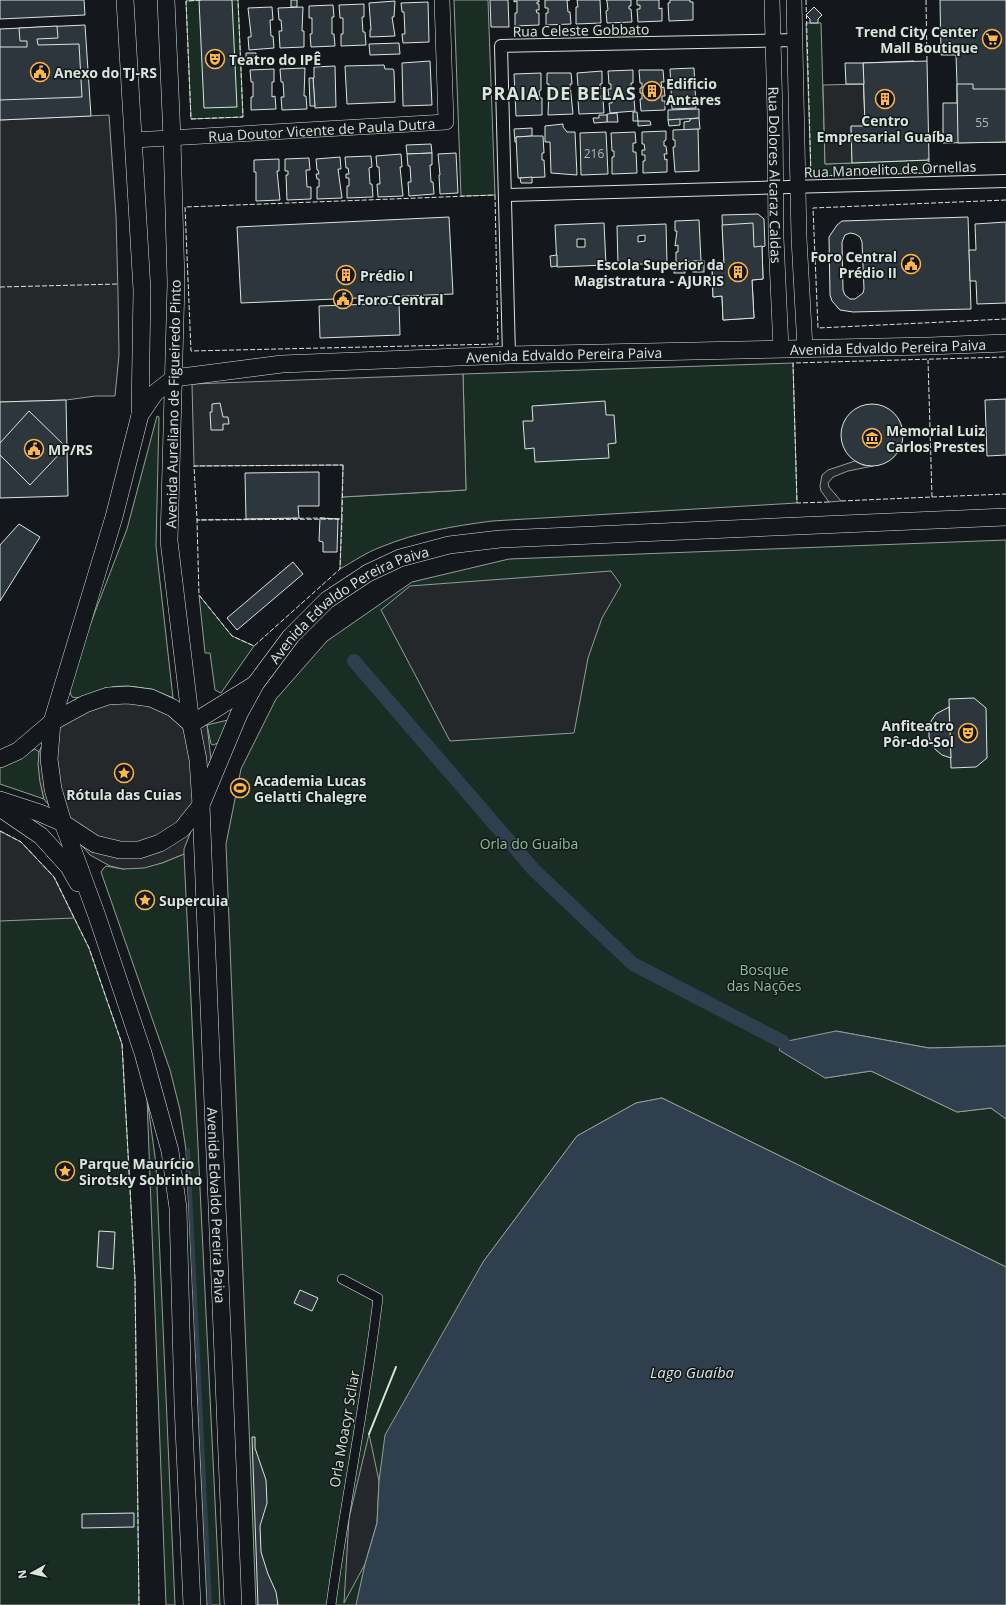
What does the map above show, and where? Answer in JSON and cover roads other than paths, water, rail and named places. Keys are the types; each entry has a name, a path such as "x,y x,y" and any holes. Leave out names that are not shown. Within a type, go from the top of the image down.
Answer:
{"main road":[{"path":"125,0 142,290 140,415 114,517 52,722 49,759 52,789 143,1053 170,1151 178,1208 182,1405 192,1605"},
{"name":"Avenida Aureliano de Figueiredo Pinto","path":"166,0 176,284 169,541 191,724 198,760 201,805"},
{"name":"Avenida Edvaldo Pereira Paiva","path":"174,378 282,364 509,355 1006,343"},
{"path":"140,415 155,393 174,378"},
{"name":"Avenida Edvaldo Pereira Paiva","path":"0,800 63,823 95,844 120,850 139,850 160,843 182,829 201,805 239,714 256,683 291,636 327,600 368,573 400,558 449,545 500,539 1006,517"},
{"name":"Avenida Edvaldo Pereira Paiva","path":"191,724 256,683"},
{"path":"0,759 18,751 52,722 85,704 108,696 128,695 151,698 173,708 191,724"},
{"name":"Avenida Edvaldo Pereira Paiva","path":"201,805 233,1605"},
{"path":"0,808 41,836 69,867 97,916"}],"street":[{"name":"Rua Doutor Vicente de Paula Dutra","path":"172,138 446,122 442,0"},
{"name":"Rua Dolores Alcaraz Caldas","path":"772,0 776,238 781,349"},
{"name":"Rua Dolores Alcaraz Caldas","path":"794,0 799,238 805,348"},
{"name":"Rua Celeste Gobbato","path":"505,195 500,46 796,40"},
{"path":"134,140 172,138"},
{"name":"Rua Manoelito de Ornellas","path":"776,188 1006,181"},
{"path":"509,355 505,195 776,188"},
{"path":"776,238 799,238"},
{"name":"Orla Moacyr Scliar","path":"331,1605 348,1492 363,1408 378,1298 342,1279"}],"water":[{"path":"836,1031 929,1048 1006,1046 1006,1119 991,1108 957,1112 871,1071 825,1078 779,1050 783,1042"},
{"name":"Lago Guaíba","path":"662,1098 1006,1267 1006,1605 356,1605 365,1564 377,1523 379,1481 385,1435 483,1262 577,1136 636,1103"}],"waterway":[{"path":"354,661 534,870 633,964 783,1042"},
{"path":"188,1150 210,1605"}],"place":[{"name":"Trend City Center Mall Boutique","path":"992,39"},
{"name":"Teatro do IPÊ","path":"215,59"},
{"name":"Anexo do TJ-RS","path":"40,72"},
{"name":"Edificio Antares","path":"652,91"},
{"name":"Centro Empresarial Guaíba","path":"885,99"},
{"name":"Foro Central Prédio II","path":"911,264"},
{"name":"Escola Superior da Magistratura - AJURIS","path":"738,272"},
{"name":"Prédio I","path":"346,275"},
{"name":"Foro Central","path":"343,299"},
{"name":"Memorial Luiz Carlos Prestes","path":"872,438"},
{"name":"MP/RS","path":"34,449"},
{"name":"Anfiteatro Pôr-do-Sol","path":"968,733"},
{"name":"Rótula das Cuias","path":"124,773"},
{"name":"Academia Lucas Gelatti Chalegre","path":"240,788"},
{"name":"Supercuia","path":"145,900"},
{"name":"Parque Maurício Sirotsky Sobrinho","path":"65,1171"}],"district":[{"name":"PRAIA DE BELAS","path":"559,93"}],"park label":[{"name":"Orla do Guaíba","path":"529,843"},
{"name":"Bosque das Nações","path":"764,978"}]}
